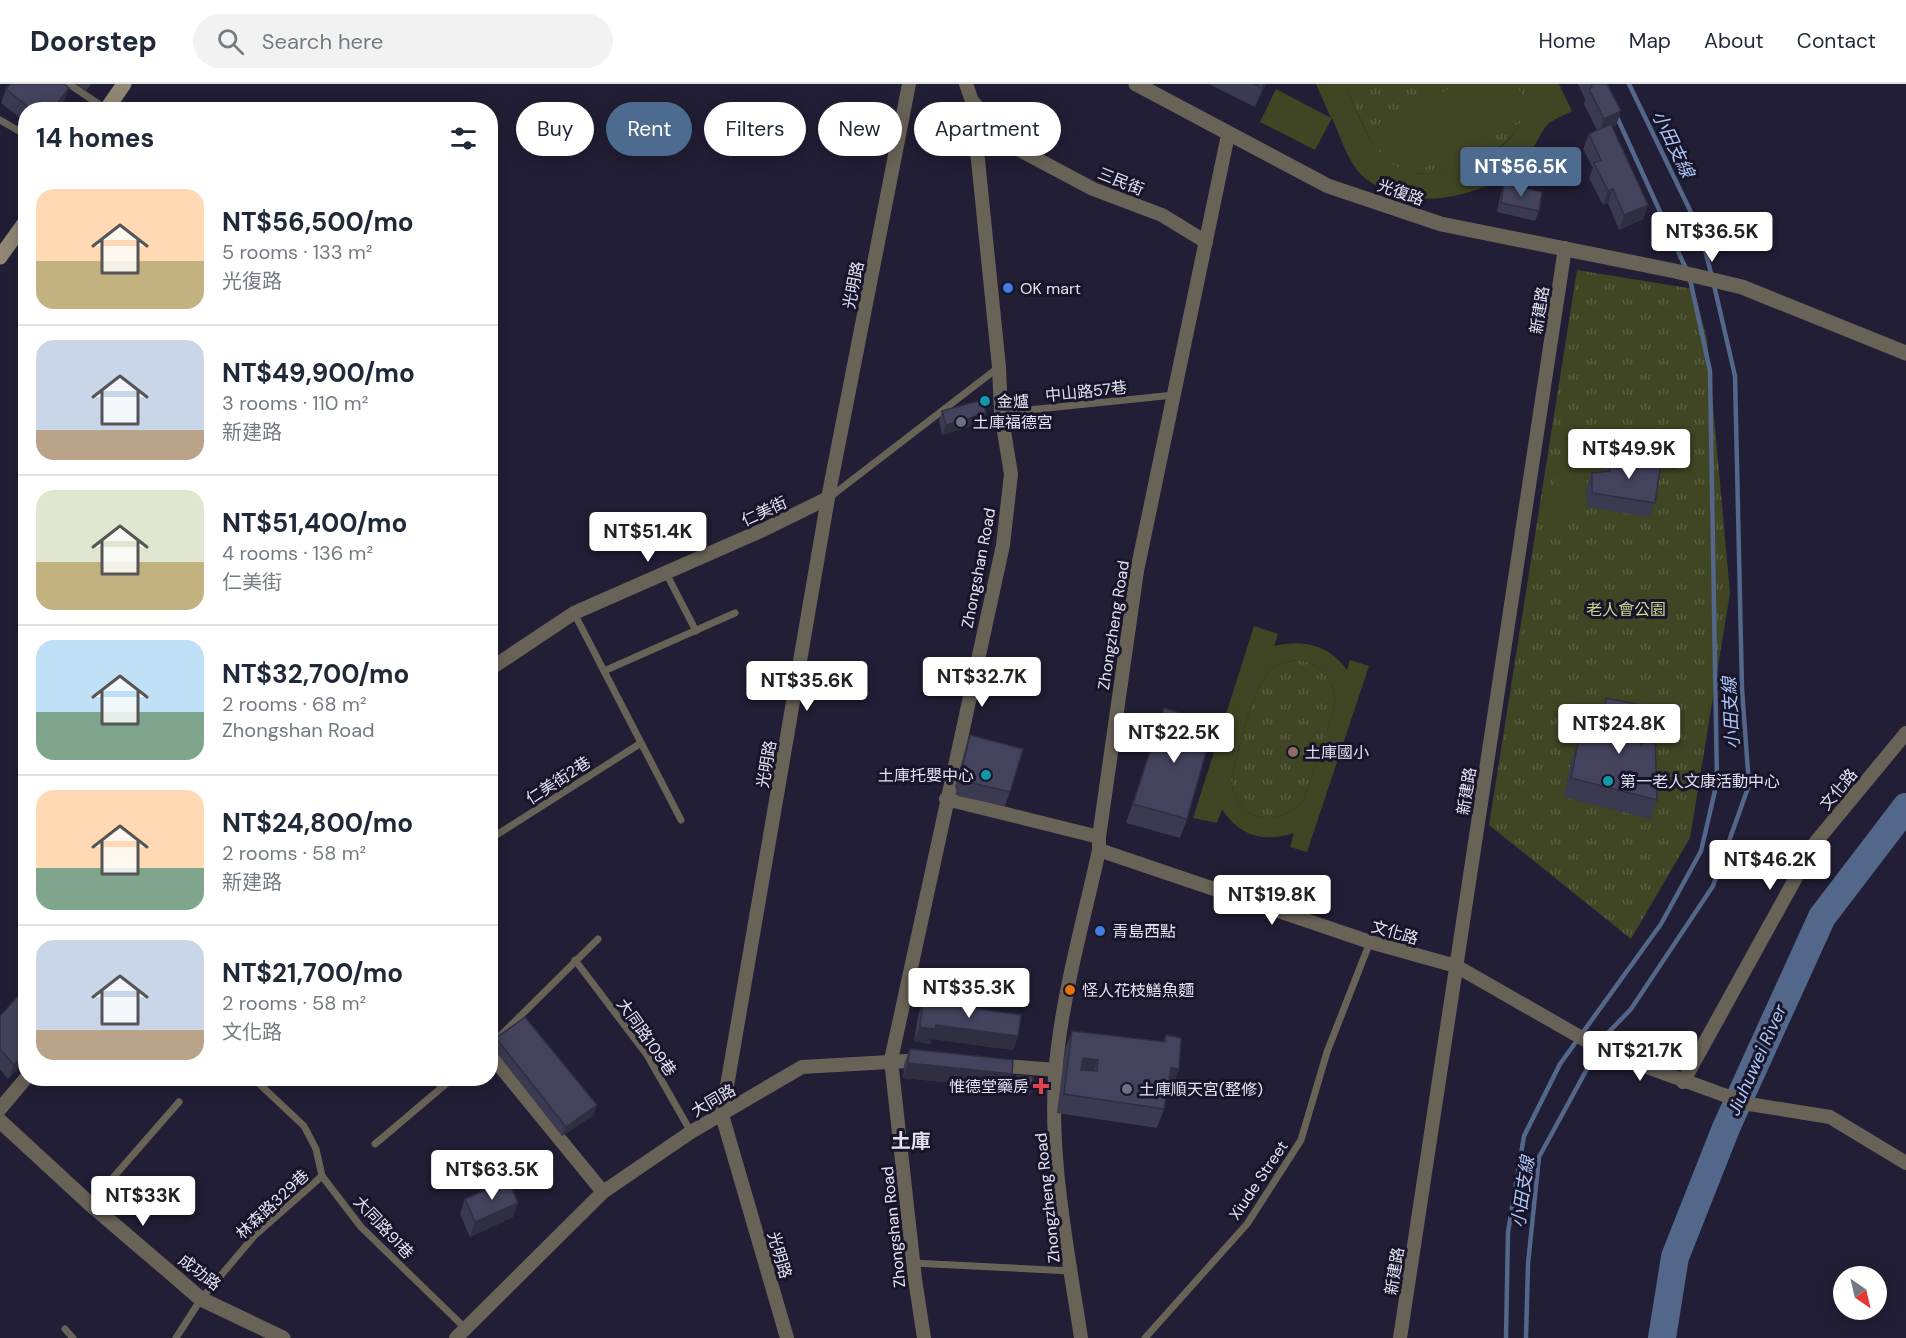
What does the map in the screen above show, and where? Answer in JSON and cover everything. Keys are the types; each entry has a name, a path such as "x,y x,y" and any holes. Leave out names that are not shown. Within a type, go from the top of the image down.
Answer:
{"main road":[{"path":"111,102 124,84"},
{"path":"0,257 18,232"}],"street":[{"name":"光明路","path":"787,1338 722,1115 828,498 909,84"},
{"name":"Zhongshan Road","path":"924,1338 913,1263 891,1060 905,1006 946,799 1003,545 1011,474 999,413 999,367 972,101 966,84"},
{"name":"光復路","path":"1136,84 1228,135 1328,186 1430,220 1742,287 1906,353"},
{"name":"三民街","path":"972,101 1016,148 1093,189 1162,215 1206,242"},
{"name":"Zhongzheng Road","path":"1081,1338 1056,1154 1056,1070 1060,1036 1099,843 1137,571 1228,135"},
{"name":"新建路","path":"1400,1338 1565,248"},
{"name":"仁美街","path":"498,664 574,613 828,498"},
{"name":"文化路","path":"946,799 1099,843 1370,942 1456,966 1608,1053 1683,1082 1815,843 1906,733"},
{"name":"大同路","path":"460,1333 603,1192 691,1132 802,1067 891,1060 942,1061"},
{"path":"498,1064 603,1192"},
{"path":"976,1064 1056,1070"},
{"path":"1683,1082 1749,1104 1830,1117 1906,1163"},
{"path":"0,1109 19,1086"},
{"name":"成功路","path":"0,1121 90,1204 201,1299 283,1338"}],"lane":[{"path":"69,84 96,102"},
{"path":"0,120 18,130"},
{"name":"仁美街","path":"828,498 999,367"},
{"name":"中山路57巷","path":"999,413 1174,395"},
{"path":"666,573 696,631"},
{"path":"574,613 681,820"},
{"path":"604,671 735,613"},
{"name":"仁美街2巷","path":"498,834 641,743"},
{"path":"498,1038 598,939"},
{"name":"Xiude Street","path":"1145,1338 1247,1224 1301,1140 1327,1052 1370,942"},
{"name":"大同路109巷","path":"575,960 647,1055 691,1132"},
{"name":"大同路91巷","path":"262,1086 304,1126 316,1149 322,1176 361,1227 460,1333"},
{"path":"375,1144 444,1086"},
{"path":"90,1204 179,1102"},
{"name":"林森路329巷","path":"176,1338 201,1299 255,1235 322,1176"},
{"path":"913,1263 1071,1271"},
{"path":"64,1329 73,1338"}],"green space":[{"path":"1316,84 1345,84 1373,143 1381,154 1400,168 1379,123 1459,84 1516,84 1527,103 1527,84 1559,84 1572,111 1548,124 1524,162 1504,177 1465,193 1444,198 1402,196 1383,189 1365,178 1349,158 1332,118 1315,150 1260,122 1276,89 1331,118","holes":["1521,120 1514,133 1491,154 1476,162 1444,172 1414,173"]},
{"path":"1345,84 1527,84 1528,94 1526,111 1518,128 1505,143 1488,156 1469,165 1427,174 1407,171 1390,164 1383,158 1370,139"},
{"name":"老人會公園","path":"1577,270 1694,289 1707,339 1730,593 1690,838 1631,939 1489,825"},
{"path":"1558,461 1590,466 1578,495 1578,512 1550,516"},
{"path":"1254,626 1278,634 1274,646 1295,643 1315,646 1332,655 1347,670 1350,660 1369,666 1307,852 1290,847 1294,833 1272,837 1253,835 1236,826 1222,809 1217,823 1193,818","holes":["1300,660 1319,668 1328,678 1335,698 1334,705 1303,802 1280,816 1258,817 1248,812 1240,804 1234,793 1231,779 1252,704 1265,677 1279,664"]},
{"path":"1300,660 1319,668 1331,683 1335,698 1332,716 1303,802 1280,816 1258,817 1248,812 1240,804 1234,793 1231,779 1242,736 1252,704 1265,677 1279,664"}],"building":[{"path":"11,84 64,84 69,88 58,102 22,102 6,89"},
{"path":"1591,84 1607,84 1621,111 1604,119 1589,89 1592,87"},
{"path":"1611,124 1648,205 1624,215 1613,189 1608,191 1594,163 1601,160 1589,134"},
{"path":"1504,184 1542,192 1539,211 1501,203"},
{"path":"982,400 986,413 946,425 942,411"},
{"path":"1610,460 1661,462 1655,503 1592,493 1592,473 1610,471"},
{"path":"1606,698 1642,705 1641,745 1655,733 1657,800 1571,778 1578,742 1594,734 1622,737 1623,721 1605,718"},
{"path":"1164,708 1214,724 1187,819 1133,804"},
{"name":"土庫托嬰中心","path":"970,735 1023,749 1010,792 964,781 961,772"},
{"path":"18,996 18,1061 14,1065 0,1049 0,1016"},
{"path":"923,1001 1021,1015 1018,1036 936,1025 935,1029 920,1027"},
{"path":"525,1017 597,1105 566,1127 498,1041 498,1037"},
{"name":"土庫順天宮(整修)","path":"1072,1031 1165,1042 1166,1035 1181,1038 1179,1069 1171,1068 1164,1109 1064,1094","holes":["1083,1058 1098,1060 1097,1071 1081,1070"]},
{"path":"910,1049 1013,1060 1012,1074 908,1063"},
{"path":"1017,1075 1033,1077 1032,1090 1015,1089"},
{"path":"508,1180 518,1203 475,1222 465,1199"}],"waterway":[{"name":"小田支線","path":"1629,84 1700,231 1712,277"},
{"path":"1616,115 1687,271"},
{"path":"1506,1338 1508,1232 1524,1136 1560,1064 1661,924 1701,851 1717,782 1710,371 1690,279"},
{"name":"小田支線","path":"1526,1338 1528,1264 1539,1157 1605,1036 1631,1009 1713,886 1749,785 1742,689 1735,376 1714,285"},
{"name":"Jiuhuwei River","path":"1662,1338 1675,1257 1726,1128 1822,917 1906,807"}],"place":[{"name":"OK mart","path":"1008,288"},
{"name":"金爐","path":"985,401"},
{"name":"土庫福德宮","path":"961,422"},
{"name":"土庫國小","path":"1293,752"},
{"name":"土庫托嬰中心","path":"986,775"},
{"name":"第一老人文康活動中心","path":"1608,781"},
{"name":"青島西點","path":"1100,931"},
{"name":"怪人花枝鱔魚麵","path":"1070,990"},
{"name":"惟德堂藥房","path":"1041,1086"},
{"name":"土庫順天宮(整修)","path":"1127,1089"}],"district":[{"name":"土庫","path":"911,1141"}]}
